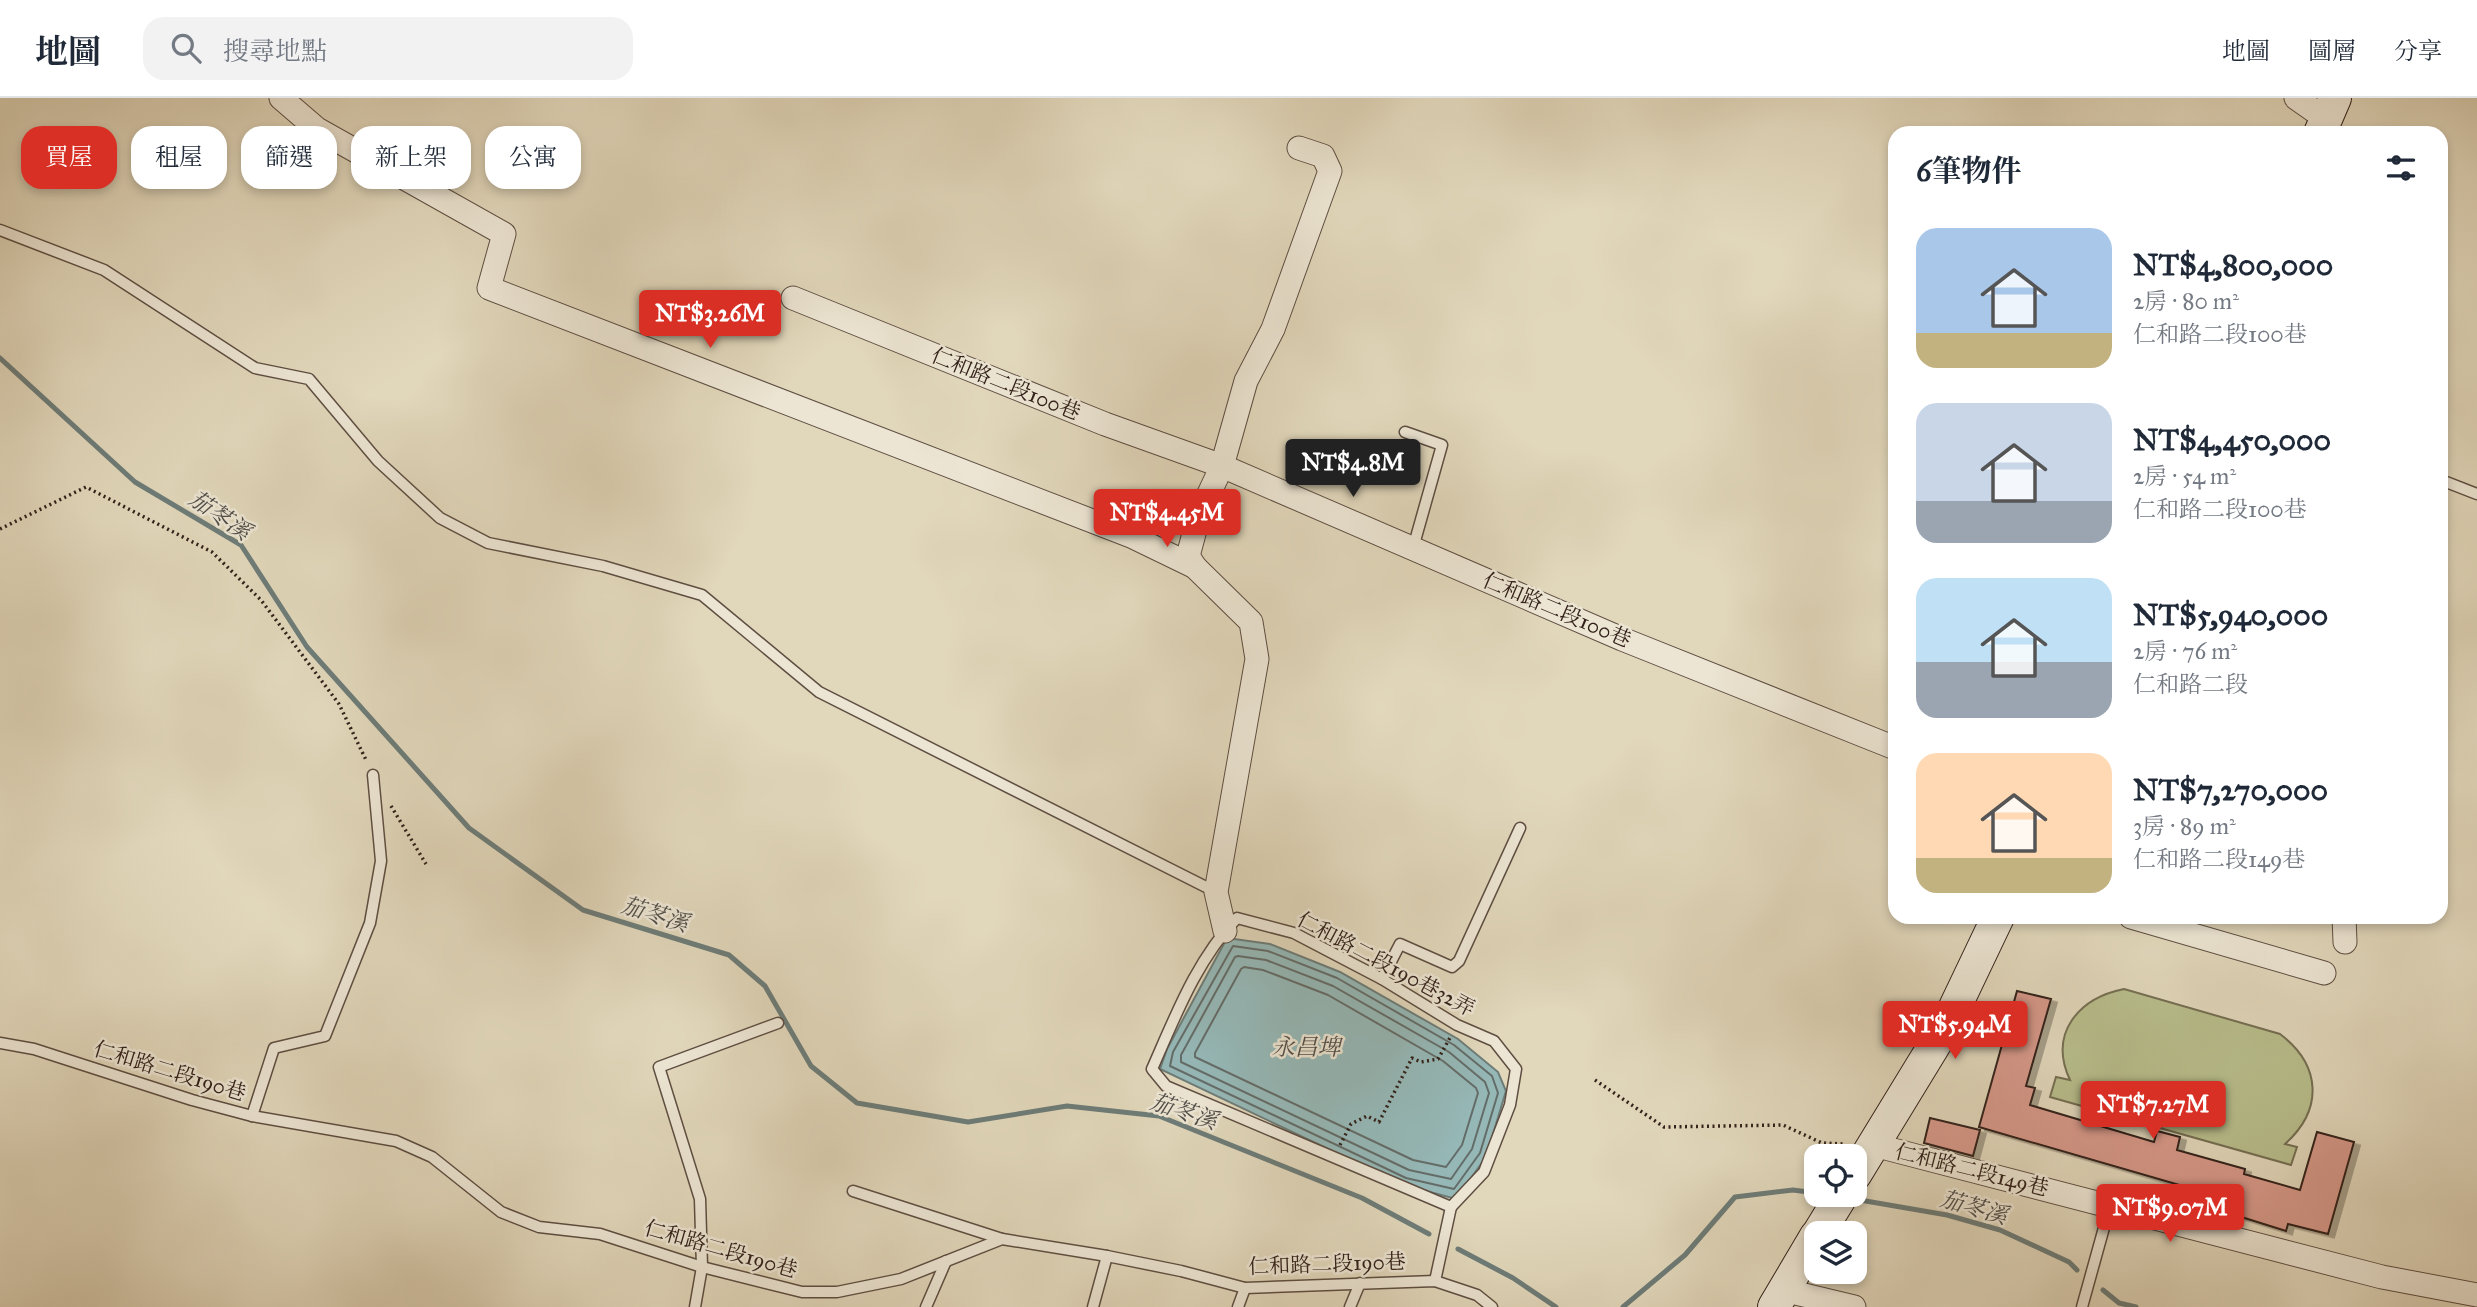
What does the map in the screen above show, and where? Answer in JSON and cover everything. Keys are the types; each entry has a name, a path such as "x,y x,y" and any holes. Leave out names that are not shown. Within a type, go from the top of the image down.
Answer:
{"main road":[{"path":"1867,1156 1946,1026 1995,924"},
{"path":"1779,1299 1804,1257"}],"street":[{"path":"281,98 317,129 504,234 489,288 1118,531 1195,567"},
{"path":"2296,98 2327,117"},
{"path":"1225,931 1216,892 1257,659 1251,622 1195,567 1188,556 1192,537 1222,466 1246,381 1273,330 1330,171 1323,156 1300,148"},
{"name":"仁和路二段100巷","path":"793,298 1105,424 1222,466 1622,639 1888,745"},
{"path":"2155,924 2324,973"},
{"path":"2344,924 2345,942"},
{"name":"仁和路二段149巷","path":"1874,1145 2382,1277 2477,1295"},
{"path":"1779,1299 1854,1307"}],"lane":[{"path":"0,230 104,270 254,368 309,379 378,461 440,518 488,543 603,566 702,595 819,692 1216,892"},
{"path":"1405,432 1442,445 1413,548"},
{"path":"2448,483 2477,495"},
{"path":"252,1116 274,1048 325,1036 370,923 381,861 373,775"},
{"path":"1382,979 1400,944 1452,967 1459,961 1520,828"},
{"name":"仁和路二段190巷32弄","path":"1225,931 1237,918 1294,933 1382,979 1457,1025 1494,1041 1516,1069 1510,1105 1484,1172 1451,1207"},
{"path":"1225,931 1188,989 1152,1069 1166,1086 1451,1207 1435,1282"},
{"path":"695,1307 702,1267 700,1199 659,1067 778,1023"},
{"name":"仁和路二段190巷","path":"0,1043 34,1049 192,1100 252,1116 396,1141 432,1157 501,1212 539,1227 600,1234 702,1267 802,1292 837,1292 901,1279 1002,1239 1107,1256 1245,1287 1435,1282 1477,1295 1492,1307"},
{"path":"853,1192 1002,1239"},
{"path":"2082,1307 2110,1206"},
{"path":"1093,1307 1107,1256"},
{"path":"926,1307 946,1261"},
{"path":"1350,1307 1360,1283"},
{"path":"1238,1307 1245,1287"}],"path":[{"path":"0,529 86,487 212,552 261,600 339,704 373,775 426,864"},
{"path":"1334,1156 1351,1124 1367,1116 1379,1122 1412,1058 1421,1062 1438,1059 1457,1025"},
{"path":"1595,1080 1664,1127 1783,1125 1822,1143 1874,1145"}],"green space":[{"path":"2124,989 2280,1034 2294,1046 2304,1059 2312,1087 2306,1116 2285,1144 2297,1147 2291,1165 2050,1097 2056,1077 2070,1080 2064,1063 2063,1047 2072,1020 2093,1000"}],"water":[{"name":"永昌埤","path":"1227,938 1270,944 1340,972 1458,1039 1498,1072 1506,1091 1486,1157 1456,1199 1404,1185 1160,1069 1167,1049"}],"building":[{"path":"2017,991 2051,999 2026,1086 2035,1088 2030,1105 2154,1142 2157,1131 2180,1137 2177,1150 2245,1169 2244,1174 2300,1190 2317,1132 2354,1142 2328,1234 2288,1224 2286,1231 2235,1215 2238,1202 1979,1127"},
{"path":"1930,1118 1980,1130 1973,1156 1924,1143"}],"waterway":[{"name":"茄苳溪","path":"0,358 135,482 241,545 307,647 469,828 583,910 729,955 765,986 811,1066 857,1103 968,1122 1067,1106 1159,1116 1362,1198 1429,1234"},
{"name":"茄苳溪","path":"1623,1307 1685,1255 1735,1197 1793,1190 1804,1191"},
{"name":"茄苳溪","path":"1867,1201 1947,1215 2000,1230 2069,1262 2077,1270"},
{"name":"茄苳溪","path":"1458,1249 1513,1278 1556,1307"},
{"name":"茄苳溪","path":"2103,1290 2119,1303 2136,1307"}]}
